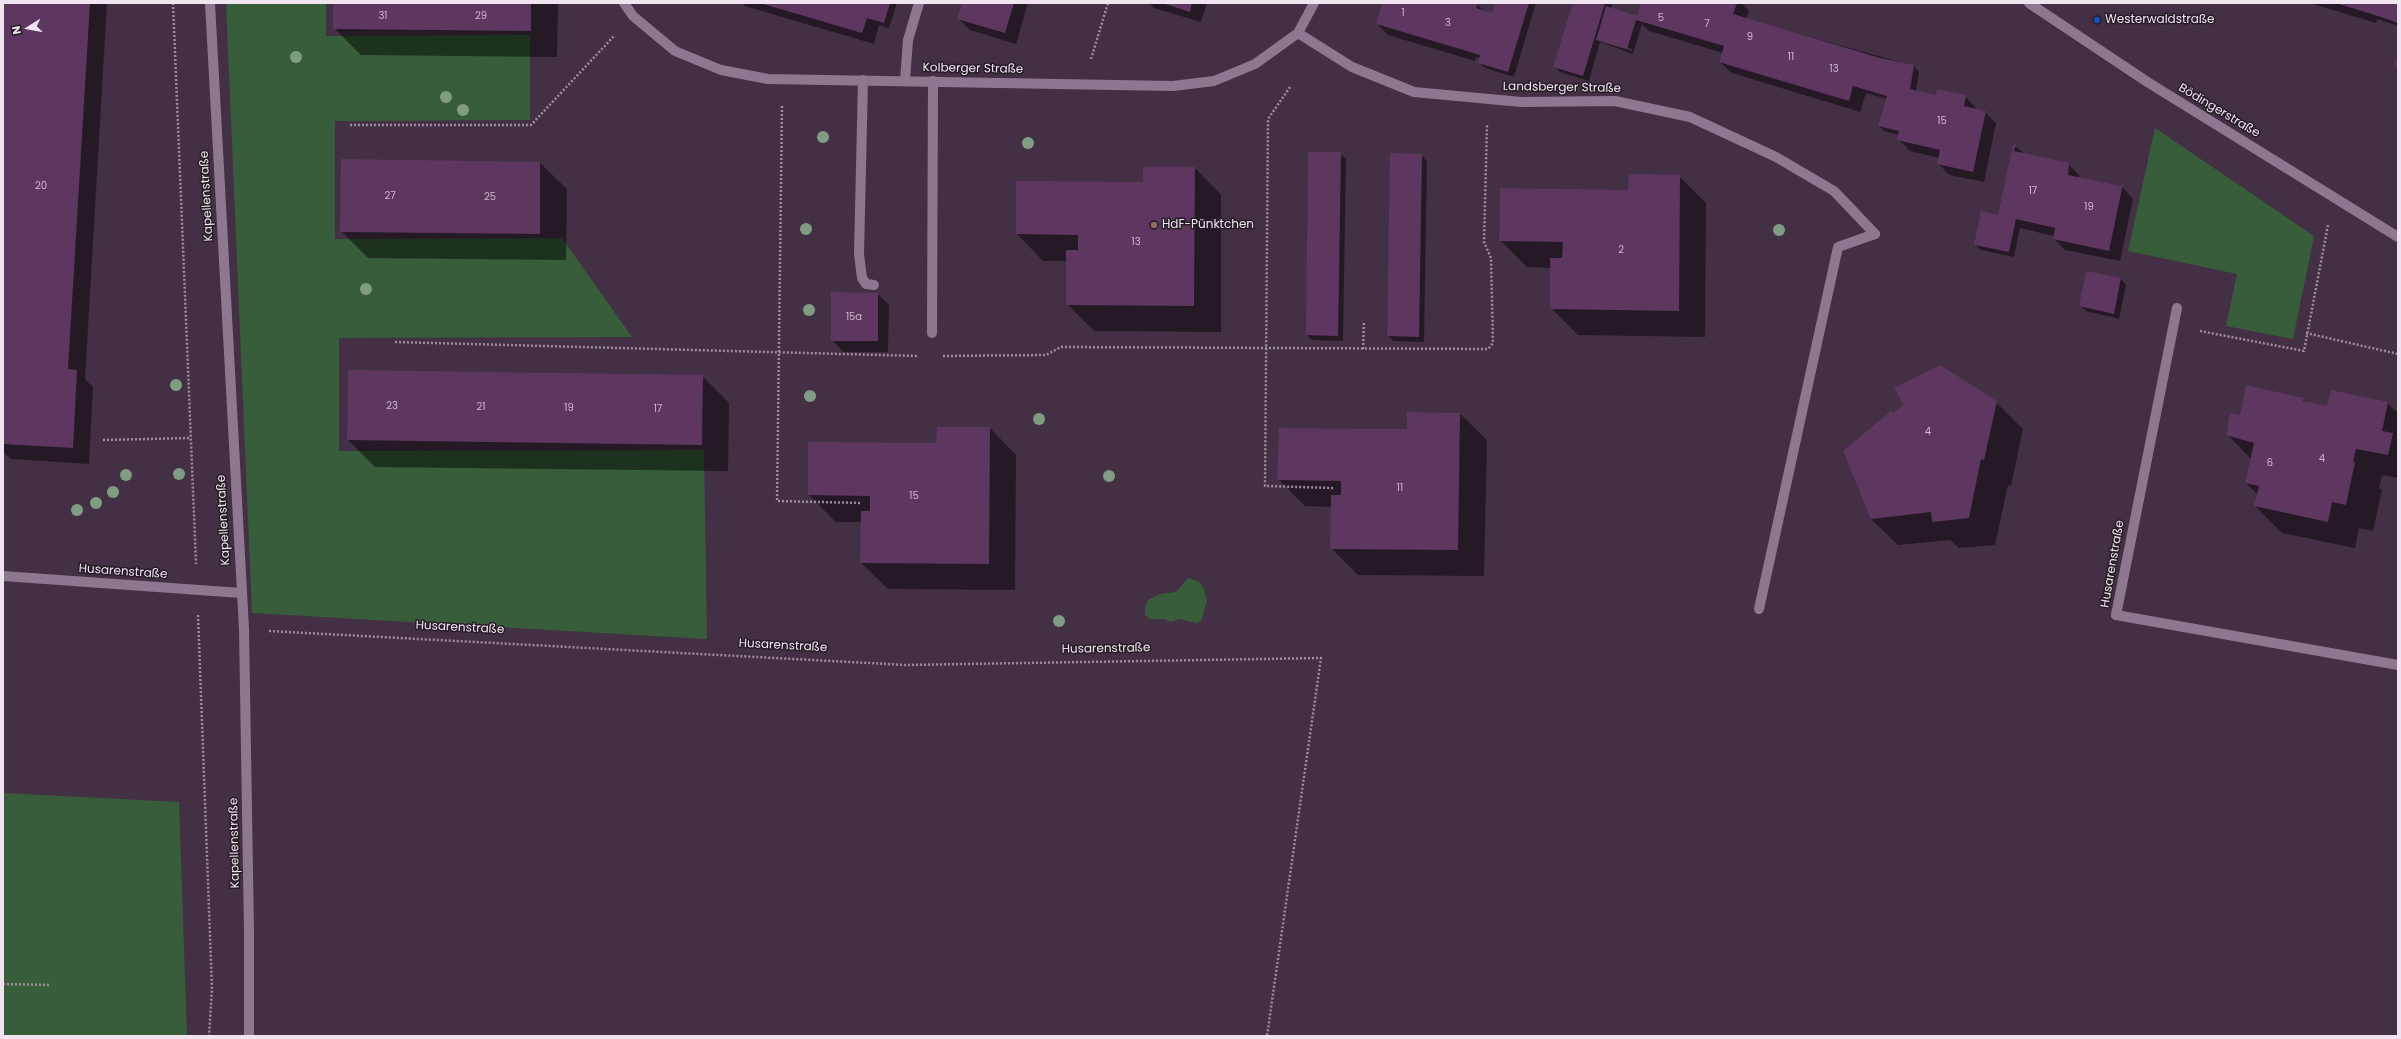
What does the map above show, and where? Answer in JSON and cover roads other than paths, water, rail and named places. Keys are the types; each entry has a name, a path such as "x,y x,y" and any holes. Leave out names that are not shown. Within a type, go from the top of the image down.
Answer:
{"street":[{"name":"Kapellenstraße","path":"210,3 244,629 249,1036"},
{"name":"Kolberger Straße","path":"624,3 633,16 675,51 721,70 768,79 905,80 1173,86 1214,81 1255,64 1298,33 1314,3"},
{"path":"905,80 908,40 919,3"},
{"name":"Bödingerstraße","path":"2029,3 2148,84 2398,236"},
{"name":"Landsberger Straße","path":"1298,33 1352,67 1414,92 1521,102 1615,101 1690,117 1776,157 1834,191 1875,234 1838,247 1759,609"},
{"path":"864,80 859,254 862,278 866,284 874,285"},
{"path":"932,333 933,81"},
{"name":"Husarenstraße","path":"2177,308 2116,615 2398,665"},
{"name":"Husarenstraße","path":"3,576 241,593"}],"place":[{"name":"Westerwaldstraße","path":"2097,20"},
{"name":"HdF-Pünktchen","path":"1154,225"}]}
